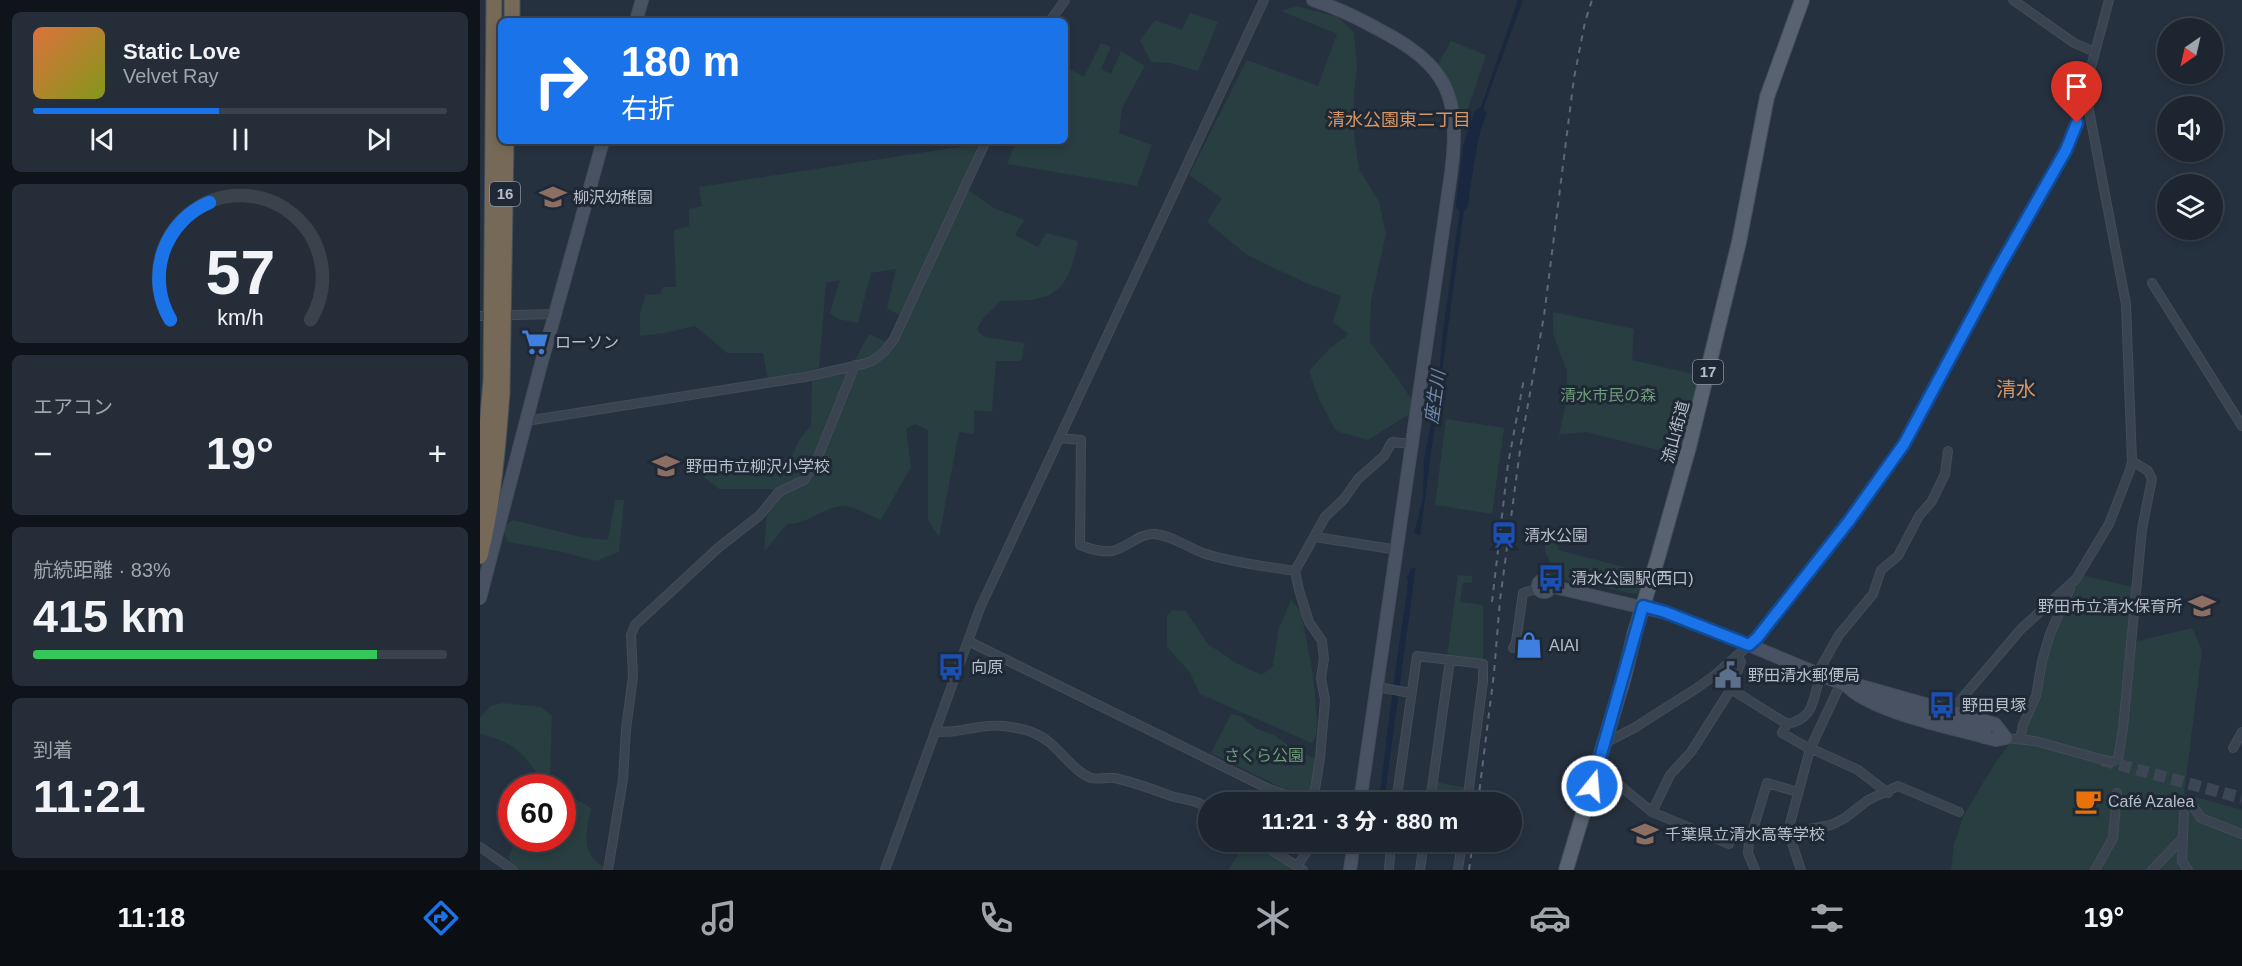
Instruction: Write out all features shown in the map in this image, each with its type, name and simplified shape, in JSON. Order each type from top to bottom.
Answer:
[{"type":"highway","name":"16","points":[[488,0],[488,65],[494,109]]},
{"type":"highway","name":"16","points":[[480,511],[490,400],[494,0]]},
{"type":"highway","points":[[505,0],[505,18]]},
{"type":"highway","points":[[512,0],[512,18]]},
{"type":"highway","name":"16","points":[[480,556],[489,511],[499,432],[492,316],[506,144]]},
{"type":"main road","name":"流山街道","points":[[1566,870],[1605,743],[1713,353],[1739,242],[1765,105],[1802,0]]},
{"type":"street","points":[[637,18],[642,0]]},
{"type":"street","points":[[1052,18],[1065,0]]},
{"type":"street","points":[[885,870],[968,640],[996,572],[1264,0]]},
{"type":"street","points":[[1313,0],[1358,18],[1407,44],[1424,57],[1442,81],[1453,111],[1455,126],[1455,145],[1412,444],[1382,688],[1362,792]]},
{"type":"street","points":[[2013,0],[2074,43],[2095,52]]},
{"type":"street","points":[[1605,743],[1642,723],[1715,675],[1749,645],[1811,571],[1904,444],[2072,138],[2109,0]]},
{"type":"street","points":[[2020,739],[2023,725],[2036,696],[2042,661],[2050,634],[2071,585],[2109,524],[2121,496],[2132,460],[2126,304],[2085,92]]},
{"type":"street","points":[[480,598],[554,314],[602,144]]},
{"type":"street","points":[[526,421],[806,377],[872,362],[894,339],[963,180],[984,144]]},
{"type":"street","points":[[2152,283],[2242,426]]},
{"type":"street","points":[[492,316],[554,314]]},
{"type":"street","points":[[608,870],[623,779],[626,729],[633,676],[631,635],[635,625],[718,548],[759,516],[780,492],[804,480],[816,462],[855,365]]},
{"type":"street","points":[[1059,438],[1081,440],[1080,545],[1111,551],[1138,538],[1154,534],[1170,538],[1203,553],[1234,561],[1295,571]]},
{"type":"street","points":[[1315,792],[1325,700],[1321,678],[1324,660],[1322,641],[1309,622],[1295,571],[1316,537],[1325,517],[1344,499],[1358,479],[1384,456],[1392,442],[1412,444]]},
{"type":"street","points":[[1888,793],[1858,770],[1782,733],[1787,724],[1801,720],[1812,706],[1819,675],[1839,635],[1873,594],[1881,570],[1898,555],[1919,516],[1932,501],[1945,474],[1948,452]]},
{"type":"street","points":[[1844,685],[1855,695],[1887,709],[1984,737],[1996,740],[2006,738],[2035,741],[2111,762],[2118,759],[2142,529],[2152,479],[2148,471],[2132,460]]},
{"type":"street","points":[[1316,537],[1398,550]]},
{"type":"street","points":[[1954,712],[1958,703],[2021,629],[2071,585]]},
{"type":"street","points":[[1513,648],[1516,642],[1523,593],[1544,587],[1665,612],[1844,685],[1891,702],[1985,729]]},
{"type":"street","points":[[968,640],[1278,792]]},
{"type":"street","points":[[1397,792],[1408,693],[1417,656],[1483,664],[1483,681],[1468,792]]},
{"type":"street","points":[[1652,812],[1670,775],[1691,752],[1731,689],[1741,662],[1737,656]]},
{"type":"street","points":[[1431,792],[1450,660]]},
{"type":"street","points":[[1715,675],[1731,689],[1787,724]]},
{"type":"street","points":[[1844,685],[1861,686],[1995,724],[2006,738]]},
{"type":"street","points":[[1799,870],[1788,831],[1810,748],[1844,685]]},
{"type":"street","points":[[1382,688],[1408,693]]},
{"type":"street","points":[[935,731],[946,733],[988,725],[1034,733],[1047,741],[1082,773],[1094,779],[1110,778],[1142,785],[1174,797],[1198,802]]},
{"type":"street","points":[[2233,748],[2242,732]]},
{"type":"street","points":[[1596,770],[1606,774],[1652,812],[1729,844]]},
{"type":"street","points":[[1755,870],[1748,853],[1749,843],[1767,783],[1798,792]]},
{"type":"street","points":[[1790,837],[1809,829],[1831,825],[1845,818],[1868,800],[1888,793],[1898,786],[1959,812]]},
{"type":"street","points":[[2095,870],[2113,838],[2117,794]]},
{"type":"street","points":[[2195,809],[2201,818],[2242,834]]},
{"type":"street","points":[[2184,813],[2182,861],[2188,870]]},
{"type":"street","points":[[2152,870],[2183,838]]},
{"type":"street","points":[[480,847],[513,870]]},
{"type":"street","points":[[1275,852],[1300,868],[1306,852]]},
{"type":"street","points":[[1350,870],[1353,852]]},
{"type":"street","points":[[1389,870],[1390,852]]},
{"type":"street","points":[[1420,870],[1423,852]]},
{"type":"street","points":[[1458,870],[1460,852]]},
{"type":"green space","points":[[1296,6],[1338,17],[1354,33],[1357,66],[1354,135],[1359,169],[1379,202],[1386,234],[1371,301],[1370,342],[1415,405],[1408,415],[1368,440],[1336,431],[1319,399],[1309,371],[1330,348],[1349,334],[1333,322],[1341,296],[1306,283],[1247,255],[1207,222],[1222,198],[1189,175],[1247,60],[1318,86],[1337,34],[1281,11]]},
{"type":"green space","points":[[1190,13],[1218,22],[1198,71],[1170,63],[1151,62],[1140,40],[1155,20],[1182,30]]},
{"type":"green space","points":[[1451,41],[1486,55],[1467,112],[1459,110],[1449,82],[1438,64]]},
{"type":"green space","points":[[1101,43],[1111,47],[1101,69],[1111,74],[1121,51],[1145,66],[1122,108],[1119,133],[1152,145],[1137,186],[1007,164],[1015,144],[1068,144],[1068,68],[1084,77]]},
{"type":"green space","points":[[978,144],[961,185],[994,208],[1024,220],[1015,235],[1038,247],[1046,233],[1078,241],[1069,273],[1059,288],[1041,298],[1000,301],[979,325],[977,330],[984,337],[1025,343],[1021,361],[996,361],[992,412],[974,410],[974,434],[959,432],[939,537],[928,520],[928,430],[915,424],[906,429],[911,467],[881,520],[850,507],[842,506],[826,510],[803,521],[787,524],[764,552],[767,512],[773,489],[719,489],[685,462],[791,459],[798,442],[811,425],[812,380],[849,371],[869,334],[887,342],[899,315],[887,308],[896,269],[871,273],[858,323],[838,319],[830,313],[840,280],[826,283],[819,368],[768,380],[763,353],[727,353],[695,326],[640,336],[640,313],[646,295],[660,294],[663,287],[676,287],[674,230],[689,226],[689,209],[702,206],[699,187]]},
{"type":"green space","name":"清水市民の森","points":[[1553,312],[1634,329],[1632,360],[1702,376],[1682,456],[1586,432],[1559,435],[1566,403],[1567,371],[1553,334]]},
{"type":"green space","points":[[1446,419],[1504,428],[1492,514],[1435,505]]},
{"type":"green space","points":[[615,500],[624,500],[619,552],[595,561],[563,552],[508,542],[502,527],[513,520],[585,538],[608,540]]},
{"type":"green space","points":[[1540,532],[1557,536],[1558,550],[1647,573],[1641,592],[1634,594],[1557,578],[1545,551],[1546,539],[1539,537]]},
{"type":"green space","points":[[1458,575],[1472,576],[1472,583],[1463,582],[1460,602],[1483,605],[1483,662],[1447,656]]},
{"type":"green space","points":[[2081,575],[2133,587],[2129,643],[2192,628],[2202,650],[2184,794],[2242,810],[2242,870],[1951,870],[1954,844],[1964,815],[1995,763],[2030,717],[2048,646],[2062,608]]},
{"type":"green space","points":[[1291,600],[1301,612],[1313,675],[1317,721],[1316,736],[1312,743],[1200,694],[1189,671],[1167,647],[1167,615],[1173,610],[1186,611],[1208,644],[1236,663],[1262,675],[1273,666],[1278,631]]},
{"type":"green space","points":[[502,703],[541,707],[552,716],[550,774],[535,774],[524,756],[512,746],[480,734],[480,718],[490,706]]},
{"type":"green space","name":"さくら公園","points":[[1231,714],[1240,716],[1257,729],[1274,735],[1296,751],[1317,759],[1312,792],[1286,790],[1211,753]]},
{"type":"green space","points":[[1435,782],[1466,788],[1465,792],[1434,792]]},
{"type":"green space","points":[[576,799],[591,808],[587,827],[589,851],[599,864],[609,870],[519,870],[511,865],[509,857],[511,852],[576,852]]},
{"type":"green space","points":[[1240,852],[1268,852],[1296,870],[1228,870]]},
{"type":"water","points":[[1518,0],[1523,0],[1484,106],[1471,182],[1465,202],[1385,792],[1380,792],[1407,592],[1408,579],[1406,578],[1409,574],[1415,529],[1423,497],[1424,459],[1438,386],[1443,331],[1461,201],[1476,121]]},
{"type":"pier","points":[[1412,531],[1423,538],[1420,567],[1412,568],[1405,574]]},
{"type":"waterway","name":"座生川","points":[[1462,205],[1469,147],[1480,114]]},
{"type":"tunnel","points":[[2102,760],[2242,798]]},
{"type":"railway","points":[[1479,792],[1494,673],[1500,600],[1521,443],[1544,316],[1574,78],[1585,22],[1592,0]]},
{"type":"railway","points":[[1492,602],[1508,464],[1524,379]]},
{"type":"railway","points":[[1469,870],[1472,852]]},
{"type":"place","name":"柳沢幼稚園","points":[[553,197]]},
{"type":"place","name":"ローソン","points":[[535,342]]},
{"type":"place","name":"野田市立柳沢小学校","points":[[666,466]]},
{"type":"place","name":"清水公園","points":[[1504,535]]},
{"type":"place","name":"清水公園駅(西口)","points":[[1551,578]]},
{"type":"place","name":"野田市立清水保育所","points":[[2202,606]]},
{"type":"place","name":"AIAI","points":[[1529,645]]},
{"type":"place","name":"向原","points":[[951,667]]},
{"type":"place","name":"野田清水郵便局","points":[[1728,675]]},
{"type":"place","name":"野田貝塚","points":[[1942,705]]},
{"type":"place","name":"Café Azalea","points":[[2088,801]]},
{"type":"place","name":"千葉県立清水高等学校","points":[[1645,834]]},
{"type":"district","name":"清水公園東二丁目","points":[[1399,120]]},
{"type":"district","name":"清水","points":[[2016,389]]},
{"type":"route","points":[[1592,786],[1643,606],[1665,612],[1749,645],[1757,638],[1849,521],[1904,444],[1997,271],[2066,150],[2077,123]]}]
